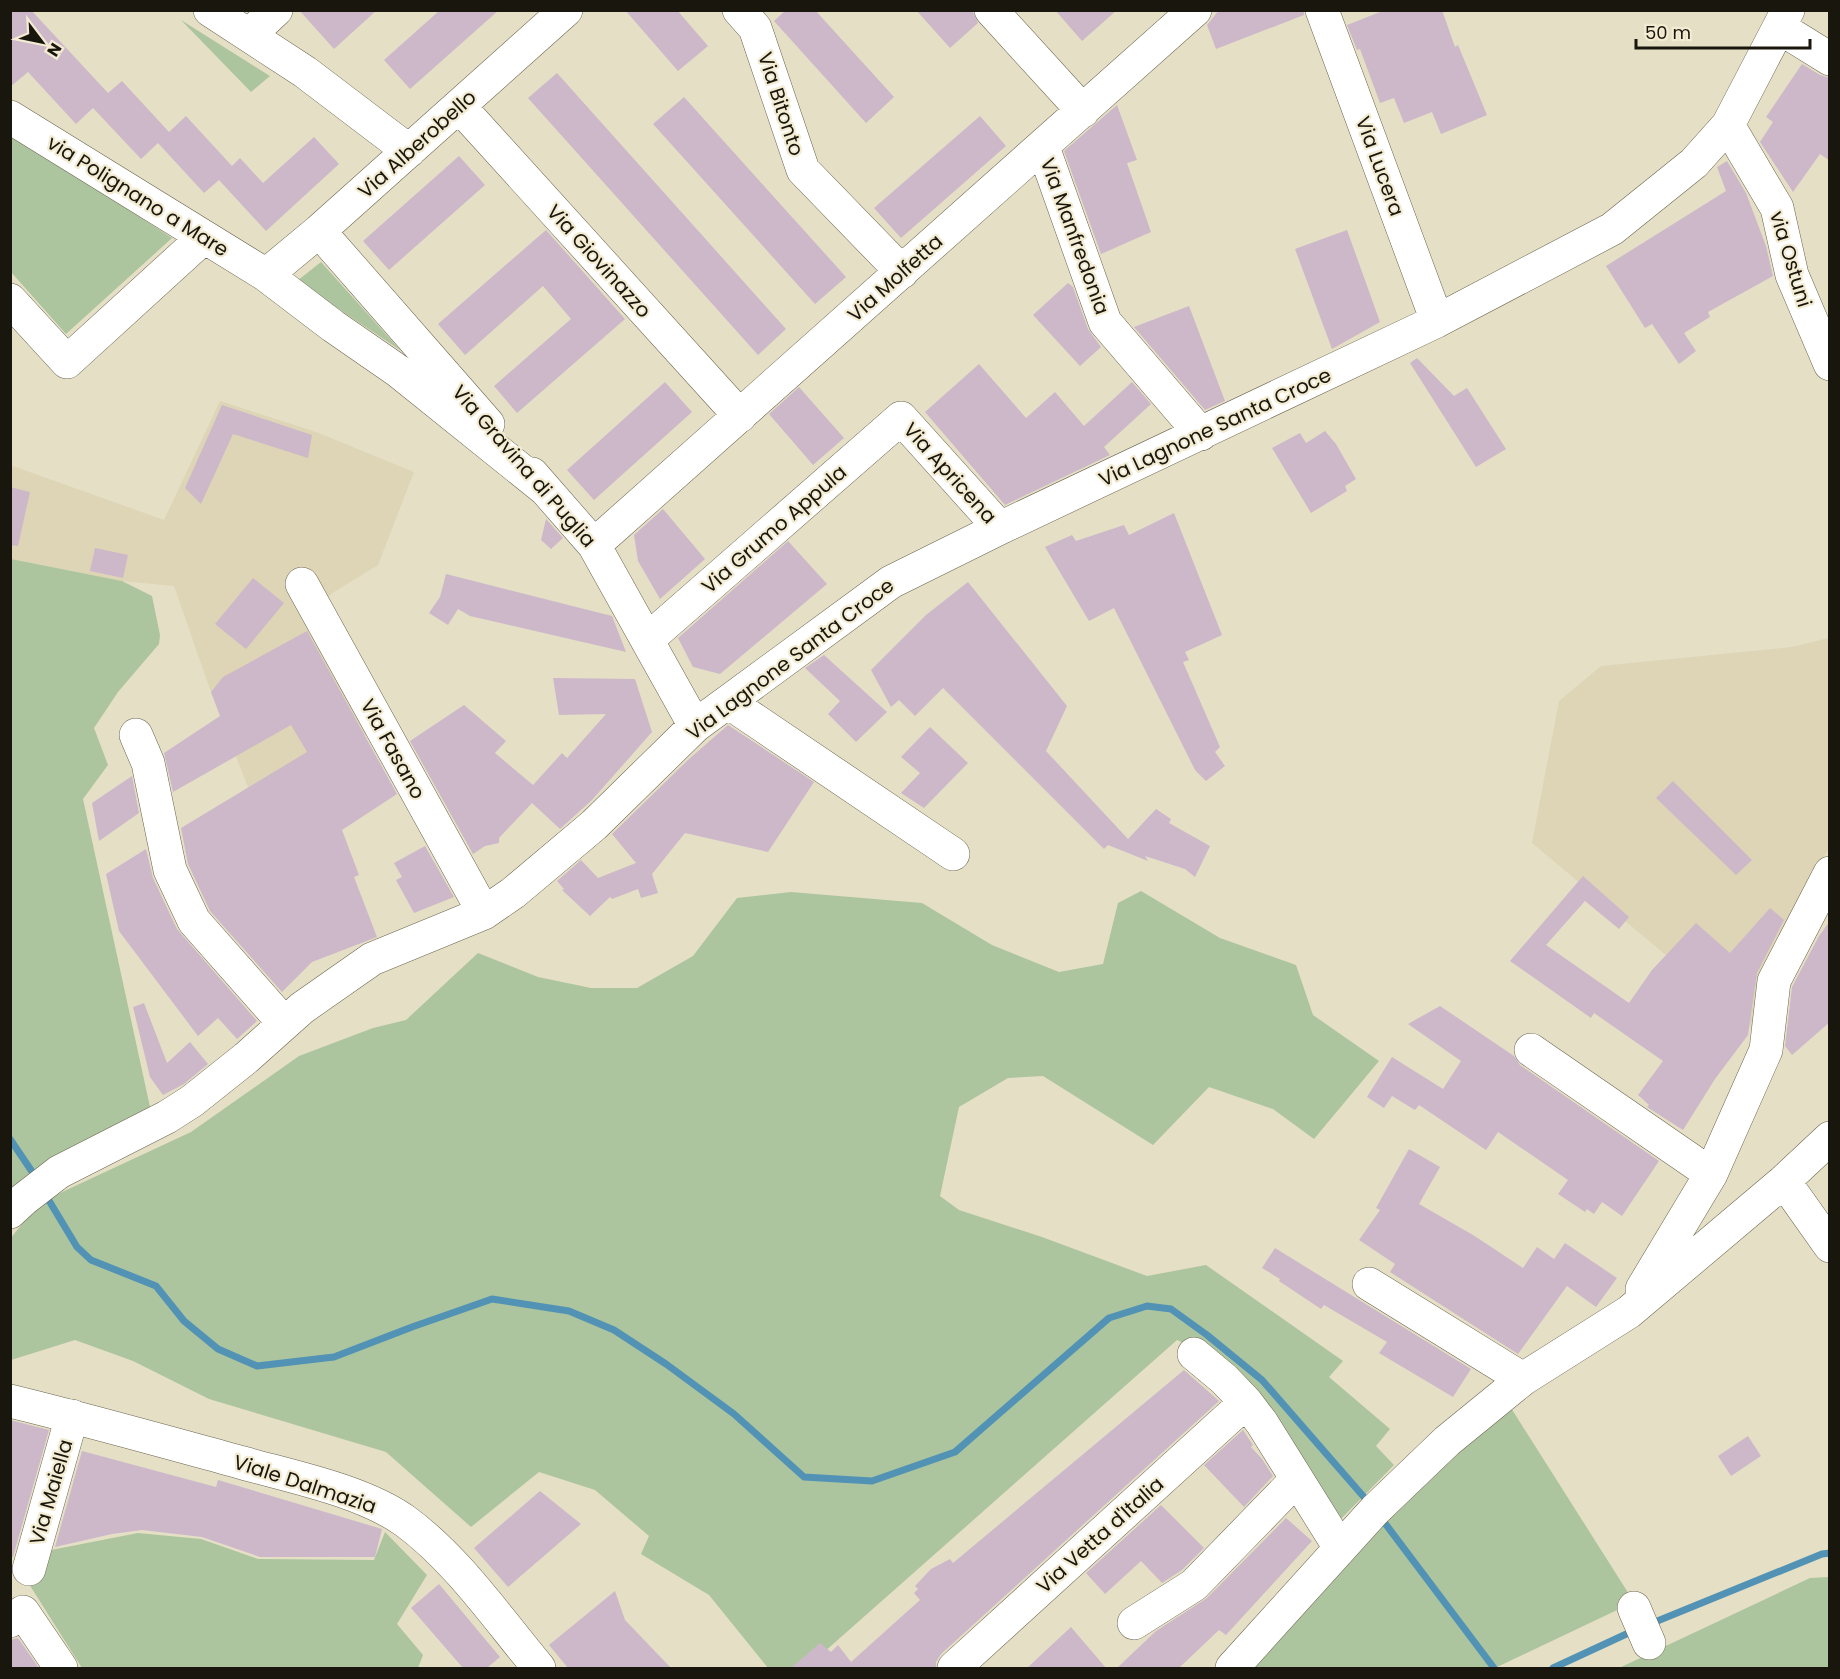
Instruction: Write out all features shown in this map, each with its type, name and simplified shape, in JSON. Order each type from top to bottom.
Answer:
[{"type":"street","points":[[210,10],[306,72],[409,151]]},
{"type":"street","points":[[249,35],[276,10]]},
{"type":"street","name":"Via Alberobello","points":[[266,275],[319,231],[566,10]]},
{"type":"street","name":"Via Bitonto","points":[[739,10],[755,28],[803,170],[902,272]]},
{"type":"street","points":[[991,10],[1083,111]]},
{"type":"street","name":"Via Molfetta","points":[[594,545],[1195,10]]},
{"type":"street","name":"Via Lucera","points":[[1322,10],[1437,321]]},
{"type":"street","points":[[1784,19],[1830,58]]},
{"type":"street","name":"Via Lagnone Santa Croce","points":[[17,1206],[59,1173],[167,1118],[192,1101],[246,1058],[284,1023],[331,986],[372,959],[484,914],[513,893],[594,825],[695,726],[891,582],[1437,321],[1612,229],[1694,163],[1728,125],[1784,19]]},
{"type":"street","name":"Via Giovinazzo","points":[[459,106],[740,416]]},
{"type":"street","name":"via Polignano a Mare","points":[[10,117],[266,275],[333,326],[398,371],[546,490]]},
{"type":"street","name":"via Ostuni","points":[[1728,125],[1777,208],[1792,276],[1830,364]]},
{"type":"street","name":"Via Manfredonia","points":[[1043,147],[1105,322],[1201,434]]},
{"type":"street","name":"Via Gravina di Puglia","points":[[319,231],[594,545],[695,726]]},
{"type":"street","points":[[10,300],[67,362],[204,237]]},
{"type":"street","name":"Via Apricena","points":[[901,418],[1000,528]]},
{"type":"street","name":"Via Grumo Appula","points":[[647,640],[901,418]]},
{"type":"street","name":"Via Fasano","points":[[302,584],[484,914]]},
{"type":"street","points":[[728,702],[953,854]]},
{"type":"street","points":[[135,735],[148,763],[170,870],[194,921],[284,1023]]},
{"type":"street","points":[[1629,1312],[1711,1174],[1766,1050],[1774,981],[1830,873]]},
{"type":"street","points":[[1531,1050],[1711,1174]]},
{"type":"street","points":[[1232,1668],[1340,1548],[1447,1441],[1523,1379],[1629,1312],[1784,1181],[1830,1138]]},
{"type":"street","points":[[1784,1181],[1830,1246]]},
{"type":"street","points":[[1370,1284],[1523,1379]]},
{"type":"street","points":[[1194,1354],[1224,1379],[1262,1423],[1340,1548]]},
{"type":"street","name":"Viale Dalmazia","points":[[10,1401],[312,1482],[361,1499],[389,1512],[404,1521],[441,1553],[539,1668]]},
{"type":"street","name":"Via Vetta d'Italia","points":[[954,1668],[1246,1402]]},
{"type":"street","name":"Via Maiella","points":[[29,1569],[72,1416]]},
{"type":"street","points":[[1134,1623],[1194,1585],[1298,1479]]},
{"type":"street","points":[[1634,1608],[1649,1643]]},
{"type":"street","points":[[17,1617],[61,1668]]},
{"type":"shaded area","points":[[220,401],[316,432],[414,472],[378,565],[334,592],[305,616],[371,732],[253,800],[211,692],[174,586],[122,581],[11,559],[10,465],[164,520]]},
{"type":"shaded area","points":[[1829,638],[1829,849],[1822,859],[1764,986],[1753,1028],[1532,843],[1559,701],[1601,666],[1792,647]]},
{"type":"green space","points":[[181,20],[270,76],[251,92]]},
{"type":"green space","points":[[11,133],[172,238],[66,334],[11,272]]},
{"type":"green space","points":[[321,262],[400,350],[297,281]]},
{"type":"green space","points":[[11,559],[122,581],[152,596],[160,635],[159,644],[118,692],[94,728],[108,765],[83,799],[150,1107],[11,1197]]},
{"type":"green space","points":[[1141,891],[1220,938],[1296,965],[1313,1015],[1379,1061],[1314,1139],[1273,1109],[1209,1087],[1153,1145],[1043,1076],[1008,1078],[959,1107],[940,1196],[959,1210],[1042,1237],[1147,1276],[1206,1265],[1343,1361],[1329,1377],[1390,1429],[1376,1446],[1394,1465],[1334,1526],[1231,1365],[1177,1340],[806,1668],[768,1668],[709,1595],[641,1554],[649,1536],[595,1490],[539,1472],[471,1527],[386,1452],[209,1399],[133,1361],[75,1340],[11,1360],[10,1239],[34,1209],[60,1193],[191,1132],[299,1056],[373,1028],[406,1020],[478,953],[538,977],[591,988],[637,988],[693,956],[737,898],[791,892],[922,903],[992,945],[1059,972],[1103,964],[1118,903]]},
{"type":"green space","points":[[1511,1408],[1634,1602],[1495,1668],[1244,1668],[1405,1493]]},
{"type":"green space","points":[[385,1532],[427,1575],[397,1624],[423,1655],[418,1668],[82,1668],[29,1584],[46,1551],[138,1533],[201,1539],[258,1559],[374,1560]]},
{"type":"green space","points":[[1829,1577],[1829,1668],[1619,1668],[1810,1578]]},
{"type":"building","points":[[10,10],[31,10],[108,93],[122,81],[169,132],[186,116],[232,166],[240,158],[263,183],[314,137],[339,164],[266,231],[219,180],[204,193],[158,143],[141,159],[93,108],[76,124],[28,72],[10,87]]},
{"type":"building","points":[[299,10],[377,10],[334,49]]},
{"type":"building","points":[[440,10],[499,10],[410,89],[384,60]]},
{"type":"building","points":[[625,10],[677,10],[708,46],[678,71]]},
{"type":"building","points":[[786,10],[815,10],[894,97],[866,123],[774,21]]},
{"type":"building","points":[[916,10],[972,10],[978,23],[950,48]]},
{"type":"building","points":[[1055,10],[1117,10],[1082,41]]},
{"type":"building","points":[[1219,10],[1304,10],[1304,15],[1216,49],[1207,25]]},
{"type":"building","points":[[1385,10],[1442,10],[1455,47],[1458,45],[1487,115],[1441,134],[1432,112],[1404,123],[1394,98],[1380,103],[1360,49],[1357,50],[1347,25]]},
{"type":"building","points":[[1802,64],[1830,78],[1830,161],[1820,154],[1793,192],[1760,142],[1773,122],[1766,117]]},
{"type":"building","points":[[557,73],[786,329],[758,355],[528,98]]},
{"type":"building","points":[[684,97],[846,277],[815,304],[653,124]]},
{"type":"building","points":[[1117,105],[1137,160],[1127,163],[1151,232],[1101,254],[1064,151]]},
{"type":"building","points":[[980,116],[1006,146],[901,238],[874,208]]},
{"type":"building","points":[[459,156],[485,185],[389,270],[363,241]]},
{"type":"building","points":[[1727,161],[1746,193],[1766,246],[1773,276],[1708,312],[1710,317],[1684,333],[1696,351],[1679,364],[1652,324],[1645,328],[1606,266],[1726,191],[1717,167]]},
{"type":"building","points":[[546,230],[625,319],[517,413],[494,386],[571,319],[543,286],[465,355],[438,324]]},
{"type":"building","points":[[1347,230],[1380,322],[1332,349],[1295,249]]},
{"type":"building","points":[[1068,283],[1073,287],[1088,329],[1101,347],[1080,366],[1033,315]]},
{"type":"building","points":[[1189,306],[1225,401],[1205,410],[1134,327]]},
{"type":"building","points":[[1417,358],[1454,396],[1467,388],[1506,449],[1476,467],[1410,363]]},
{"type":"building","points":[[979,364],[1026,418],[1055,392],[1084,426],[1132,382],[1151,404],[1104,447],[1110,455],[1005,505],[925,412]]},
{"type":"building","points":[[665,382],[692,412],[594,500],[567,470]]},
{"type":"building","points":[[799,387],[844,438],[813,465],[769,414]]},
{"type":"building","points":[[222,405],[312,435],[308,458],[233,434],[201,504],[185,488]]},
{"type":"building","points":[[1325,431],[1336,444],[1356,479],[1345,486],[1347,491],[1311,513],[1272,448],[1300,433],[1306,443]]},
{"type":"building","points":[[10,487],[30,492],[18,546],[10,545]]},
{"type":"building","points":[[663,509],[705,559],[660,599],[638,561],[634,535]]},
{"type":"building","points":[[1174,513],[1222,635],[1185,652],[1189,660],[1183,662],[1220,747],[1215,752],[1225,766],[1206,781],[1195,770],[1114,608],[1089,621],[1045,547],[1072,535],[1076,541],[1124,525],[1129,535]]},
{"type":"building","points":[[546,519],[563,538],[551,549],[541,540]]},
{"type":"building","points":[[788,541],[827,584],[720,674],[693,667],[678,638]]},
{"type":"building","points":[[95,548],[128,555],[123,578],[90,571]]},
{"type":"building","points":[[446,574],[612,616],[626,652],[470,616],[458,609],[448,625],[429,613],[440,597]]},
{"type":"building","points":[[253,578],[284,603],[246,649],[215,624]]},
{"type":"building","points":[[968,582],[1067,706],[1046,751],[1128,839],[1156,809],[1171,819],[1169,823],[1210,846],[1195,877],[1185,869],[1145,856],[1148,861],[1108,845],[1104,849],[943,688],[915,716],[899,700],[891,707],[871,670],[926,615]]},
{"type":"building","points":[[307,631],[397,794],[342,830],[359,875],[354,877],[377,937],[312,962],[282,992],[210,911],[188,864],[181,828],[307,752],[291,725],[173,792],[164,753],[220,716],[211,692],[223,677]]},
{"type":"building","points":[[824,655],[887,712],[856,742],[828,714],[840,701],[805,668]]},
{"type":"building","points":[[553,678],[635,679],[652,732],[592,800],[560,829],[532,803],[499,838],[499,843],[485,846],[473,854],[410,741],[464,705],[506,741],[495,753],[533,785],[562,753],[567,758],[606,714],[559,715]]},
{"type":"building","points":[[728,725],[814,782],[768,852],[685,833],[652,874],[658,893],[641,898],[638,889],[612,899],[610,897],[590,916],[562,890],[564,889],[557,881],[581,860],[598,878],[636,863],[612,834],[689,759]]},
{"type":"building","points":[[930,727],[968,763],[924,808],[901,793],[920,773],[901,757]]},
{"type":"building","points":[[132,776],[139,813],[99,841],[92,803]]},
{"type":"building","points":[[1673,781],[1752,860],[1736,875],[1656,798]]},
{"type":"building","points":[[425,846],[454,897],[414,913],[396,880],[402,877],[394,863]]},
{"type":"building","points":[[146,849],[153,878],[177,929],[257,1021],[237,1039],[218,1018],[198,1036],[119,931],[106,874]]},
{"type":"building","points":[[1583,876],[1629,917],[1619,929],[1585,901],[1546,945],[1629,1003],[1652,970],[1696,923],[1730,953],[1770,908],[1784,920],[1757,973],[1748,1035],[1715,1079],[1683,1130],[1647,1107],[1649,1105],[1638,1095],[1663,1061],[1594,1013],[1591,1018],[1510,961]]},
{"type":"building","points":[[1830,921],[1830,1022],[1792,1055],[1785,1046],[1792,987],[1819,936]]},
{"type":"building","points":[[144,1003],[167,1063],[190,1042],[208,1064],[184,1084],[163,1095],[150,1077],[133,1007]]},
{"type":"building","points":[[1440,1006],[1514,1056],[1520,1065],[1659,1161],[1622,1216],[1602,1202],[1594,1214],[1587,1209],[1585,1212],[1558,1194],[1568,1180],[1498,1132],[1486,1150],[1419,1105],[1415,1110],[1392,1096],[1384,1108],[1367,1097],[1392,1057],[1443,1089],[1461,1061],[1408,1024]]},
{"type":"building","points":[[1409,1149],[1440,1167],[1419,1204],[1473,1235],[1523,1268],[1537,1247],[1554,1259],[1565,1243],[1617,1278],[1596,1307],[1567,1286],[1518,1354],[1390,1272],[1395,1264],[1359,1240],[1380,1210],[1376,1208]]},
{"type":"building","points":[[1275,1248],[1471,1369],[1453,1397],[1379,1353],[1387,1342],[1324,1305],[1321,1309],[1262,1268]]},
{"type":"building","points":[[1184,1370],[1219,1401],[941,1654],[936,1662],[936,1668],[791,1668],[820,1643],[831,1652],[838,1645],[851,1662],[920,1600],[914,1593],[918,1589],[915,1586],[931,1569],[950,1559],[953,1563]]},
{"type":"building","points":[[10,1420],[49,1430],[13,1557],[10,1557]]},
{"type":"building","points":[[1243,1430],[1253,1445],[1251,1447],[1273,1476],[1244,1507],[1204,1465]]},
{"type":"building","points":[[1748,1436],[1761,1456],[1731,1476],[1718,1456]]},
{"type":"building","points":[[82,1451],[216,1487],[218,1480],[382,1529],[375,1557],[260,1557],[202,1537],[142,1530],[112,1534],[55,1547]]},
{"type":"building","points":[[540,1491],[581,1524],[508,1587],[474,1548]]},
{"type":"building","points":[[1161,1505],[1204,1548],[1182,1570],[1162,1583],[1141,1561],[1105,1594],[1086,1573]]},
{"type":"building","points":[[1286,1518],[1312,1541],[1226,1635],[1219,1630],[1179,1668],[1117,1668],[1156,1631],[1207,1598]]},
{"type":"building","points":[[439,1584],[500,1657],[487,1668],[463,1668],[411,1608]]},
{"type":"building","points":[[615,1591],[625,1620],[671,1668],[568,1668],[549,1645]]},
{"type":"building","points":[[1071,1627],[1106,1668],[1027,1668]]},
{"type":"building","points":[[18,1638],[39,1668],[10,1668],[10,1640]]},
{"type":"waterway","points":[[10,1139],[37,1179]]},
{"type":"waterway","points":[[45,1194],[77,1247],[91,1260],[156,1286],[184,1321],[218,1349],[257,1366],[334,1357],[492,1299],[569,1311],[614,1330],[666,1364],[734,1414],[804,1477],[872,1481],[955,1452],[1109,1318],[1147,1306],[1171,1309],[1262,1380],[1370,1504]]},
{"type":"waterway","points":[[1381,1518],[1494,1668]]},
{"type":"waterway","points":[[1650,1624],[1822,1554],[1830,1553]]},
{"type":"waterway","points":[[1553,1668],[1635,1630]]}]
